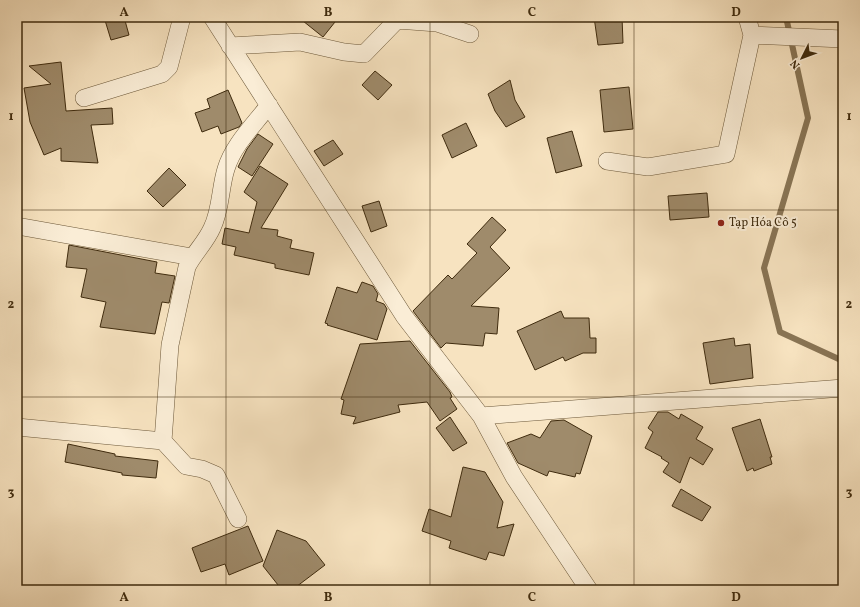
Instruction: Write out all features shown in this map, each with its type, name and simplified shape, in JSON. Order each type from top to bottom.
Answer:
[{"type":"street","points":[[84,98],[162,74],[168,67],[182,17]]},
{"type":"street","points":[[212,17],[404,316],[481,416],[514,477],[589,590]]},
{"type":"street","points":[[607,161],[648,166],[726,154],[752,35],[747,17]]},
{"type":"street","points":[[230,46],[300,42],[344,52],[364,54],[397,20],[437,23],[470,34]]},
{"type":"street","points":[[752,35],[843,39]]},
{"type":"street","points":[[163,441],[170,345],[187,267],[192,257],[207,238],[216,220],[226,169],[231,156],[269,105]]},
{"type":"street","points":[[17,226],[192,257]]},
{"type":"street","points":[[481,416],[842,388]]},
{"type":"street","points":[[17,427],[163,441],[186,466],[202,469],[216,475],[238,519]]},
{"type":"building","points":[[104,17],[124,17],[129,35],[111,40]]},
{"type":"building","points":[[298,17],[339,17],[323,37]]},
{"type":"building","points":[[594,17],[622,17],[623,43],[598,45]]},
{"type":"building","points":[[61,62],[66,111],[112,108],[113,124],[91,125],[98,163],[61,161],[61,148],[44,155],[30,122],[24,88],[51,84],[29,66]]},
{"type":"building","points":[[375,71],[392,85],[378,100],[362,85]]},
{"type":"building","points":[[510,80],[515,100],[525,117],[506,127],[495,111],[488,94]]},
{"type":"building","points":[[629,87],[633,129],[604,132],[600,90]]},
{"type":"building","points":[[228,90],[242,123],[239,127],[221,134],[218,126],[202,132],[195,113],[210,108],[207,99]]},
{"type":"building","points":[[466,123],[477,146],[452,158],[442,135]]},
{"type":"building","points":[[572,131],[582,166],[556,173],[547,138]]},
{"type":"building","points":[[258,134],[273,144],[252,176],[238,167],[247,149]]},
{"type":"building","points":[[333,140],[343,154],[324,166],[314,151]]},
{"type":"building","points":[[260,166],[288,184],[261,228],[278,230],[277,236],[292,240],[290,248],[314,253],[309,275],[275,268],[275,264],[234,255],[236,247],[222,244],[225,228],[249,233],[257,202],[244,192]]},
{"type":"building","points":[[169,168],[186,185],[163,207],[147,191]]},
{"type":"building","points":[[707,193],[709,217],[670,220],[668,196]]},
{"type":"building","points":[[379,201],[387,226],[371,232],[362,206]]},
{"type":"building","points":[[492,217],[506,230],[490,247],[510,268],[471,306],[499,308],[497,334],[485,333],[483,346],[446,343],[441,348],[413,311],[448,275],[452,279],[477,253],[467,244]]},
{"type":"building","points":[[69,245],[157,262],[155,273],[175,276],[169,303],[162,302],[155,334],[100,327],[106,302],[81,297],[87,269],[66,267]]},
{"type":"building","points":[[362,282],[373,286],[378,294],[376,301],[384,304],[387,309],[377,340],[327,325],[328,324],[325,323],[337,287],[357,293]]},
{"type":"building","points":[[561,311],[564,318],[589,318],[590,338],[596,338],[596,353],[583,353],[565,361],[563,357],[535,370],[517,331]]},
{"type":"building","points":[[734,338],[735,346],[750,344],[753,378],[710,384],[703,343]]},
{"type":"building","points":[[410,341],[450,392],[452,397],[450,398],[457,409],[440,421],[427,402],[398,405],[400,412],[353,424],[356,417],[341,414],[344,400],[341,399],[360,344]]},
{"type":"building","points":[[658,412],[668,412],[679,419],[681,414],[703,427],[696,439],[713,449],[703,465],[690,457],[680,483],[663,472],[669,463],[661,458],[662,457],[645,448],[653,432],[648,428]]},
{"type":"building","points":[[450,417],[467,443],[453,451],[436,428]]},
{"type":"building","points":[[760,419],[772,457],[770,457],[772,464],[754,471],[753,468],[747,471],[732,428]]},
{"type":"building","points":[[564,420],[592,436],[580,474],[576,473],[575,477],[549,471],[547,476],[518,463],[507,443],[531,434],[540,438],[551,421]]},
{"type":"building","points":[[68,444],[115,454],[115,456],[158,461],[156,478],[122,475],[122,473],[65,462]]},
{"type":"building","points":[[463,467],[485,472],[503,502],[497,528],[514,524],[504,556],[489,552],[486,560],[449,548],[451,541],[422,531],[429,509],[451,517]]},
{"type":"building","points":[[681,489],[711,507],[702,521],[672,506]]},
{"type":"building","points":[[248,526],[263,561],[229,575],[225,564],[201,572],[192,548]]},
{"type":"building","points":[[277,530],[306,541],[325,565],[292,590],[282,590],[263,566]]},
{"type":"waterway","points":[[786,17],[808,118],[764,268],[780,332],[843,361]]},
{"type":"place","name":"Tạp Hóa Cô 5","points":[[721,223]]}]
